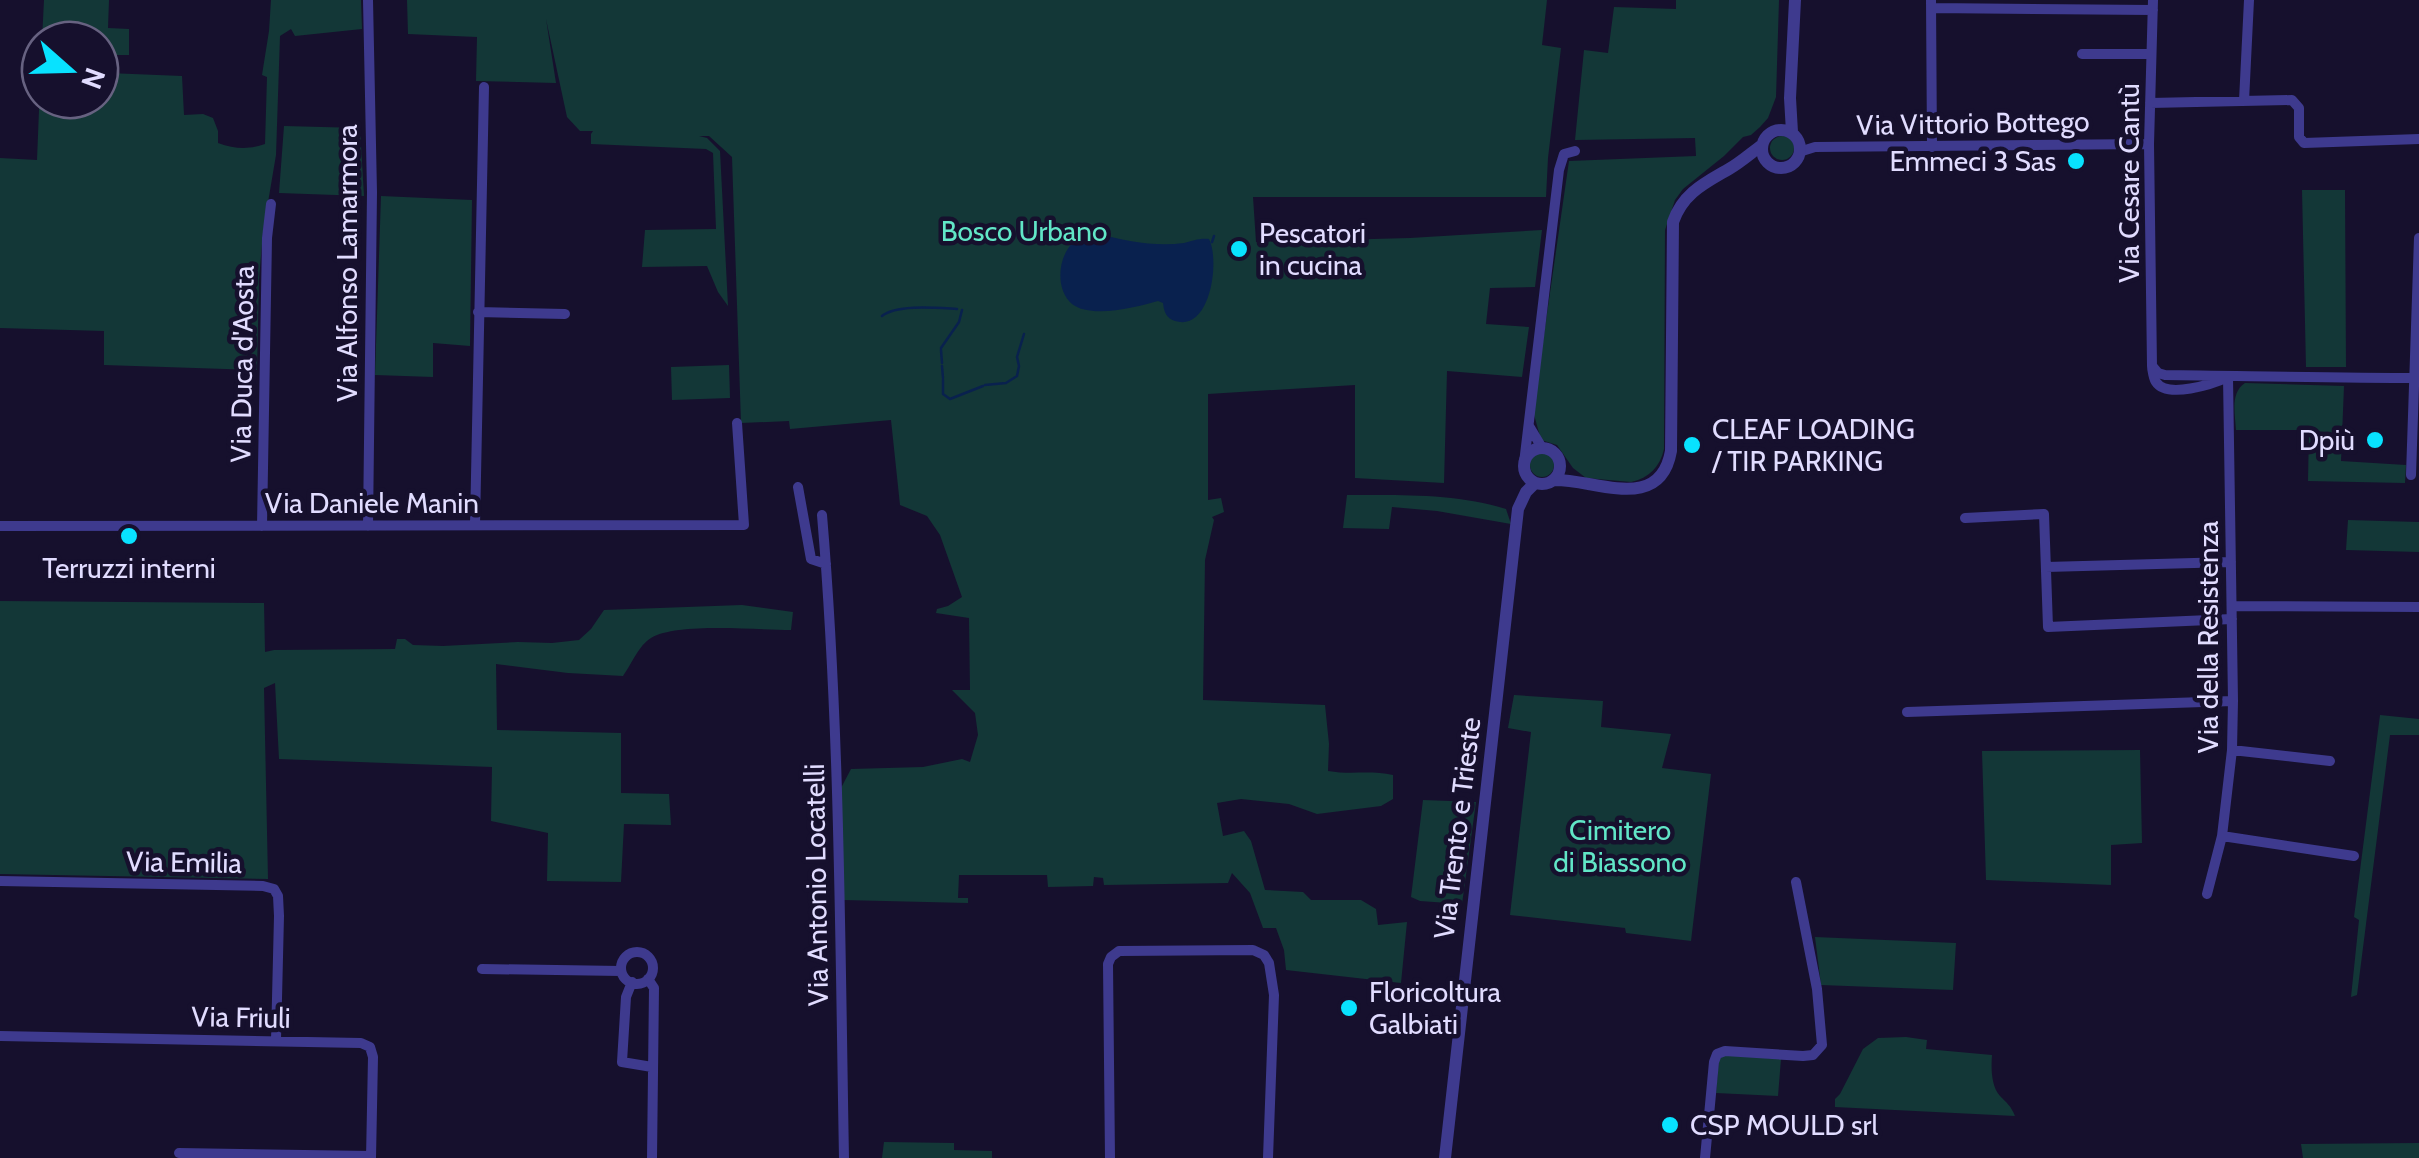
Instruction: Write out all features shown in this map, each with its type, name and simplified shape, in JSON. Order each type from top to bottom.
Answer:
[{"type":"street","name":"Via Alfonso Lamarmora","points":[[368,0],[372,192],[368,526]]},
{"type":"street","points":[[1734,166],[1754,160],[1786,167],[1800,152],[1792,132],[1790,98],[1795,0]]},
{"type":"street","points":[[2244,101],[2249,0]]},
{"type":"street","points":[[1932,146],[1932,4],[2153,5]]},
{"type":"street","name":"Via Cesare Cantù","points":[[2153,5],[2148,144],[2152,366],[2165,375],[2228,377]]},
{"type":"street","points":[[2082,54],[2151,54]]},
{"type":"street","points":[[475,525],[484,86]]},
{"type":"street","points":[[1766,162],[1766,139],[1790,98]]},
{"type":"street","points":[[2150,103],[2292,100],[2299,108],[2299,137],[2304,142],[2419,138]]},
{"type":"street","points":[[1575,151],[1564,154],[1558,170],[1524,467],[1528,478],[1543,484],[1554,480],[1640,488],[1654,482],[1667,468],[1672,446],[1673,222],[1678,208],[1687,196],[1734,166],[1766,139],[1780,130],[1792,132]]},
{"type":"street","name":"Via Vittorio Bottego","points":[[1800,152],[1815,148],[2148,144]]},
{"type":"street","name":"Via Duca d'Aosta","points":[[262,526],[267,238],[271,204]]},
{"type":"street","points":[[2411,476],[2419,238]]},
{"type":"street","points":[[478,312],[565,314]]},
{"type":"street","points":[[2228,377],[2416,378]]},
{"type":"street","name":"Via della Resistenza","points":[[2207,894],[2222,836],[2234,701],[2228,377]]},
{"type":"street","name":"Via Daniele Manin","points":[[0,526],[744,524],[738,422]]},
{"type":"street","points":[[1527,422],[1540,446],[1554,452],[1561,466],[1585,483]]},
{"type":"street","points":[[1524,467],[1528,454],[1540,446]]},
{"type":"street","points":[[1554,480],[1561,466]]},
{"type":"street","name":"Via Trento e Trieste","points":[[1445,1158],[1524,467]]},
{"type":"street","name":"Via Trento e Trieste","points":[[1520,504],[1534,482]]},
{"type":"street","points":[[798,487],[811,559],[826,564]]},
{"type":"street","points":[[1965,518],[2044,514],[2048,626],[2232,619]]},
{"type":"street","name":"Via Antonio Locatelli","points":[[822,516],[837,799],[844,1158]]},
{"type":"street","points":[[2046,567],[2231,562]]},
{"type":"street","points":[[2232,606],[2419,607]]},
{"type":"street","points":[[1907,712],[2234,701]]},
{"type":"street","points":[[2232,750],[2330,761]]},
{"type":"street","points":[[2222,836],[2354,856]]},
{"type":"street","name":"Via Emilia","points":[[0,881],[274,889],[279,916],[276,1040]]},
{"type":"street","points":[[1705,1158],[1717,1054],[1725,1050],[1803,1056],[1814,1055],[1822,1045],[1818,989],[1796,882]]},
{"type":"street","points":[[1110,1158],[1111,957],[1120,951],[1252,950],[1269,962],[1274,994],[1268,1158]]},
{"type":"street","points":[[637,951],[653,964],[648,980],[640,983],[625,980],[620,971],[625,959],[637,951]]},
{"type":"street","points":[[482,969],[620,971]]},
{"type":"street","points":[[648,980],[654,988],[652,1158]]},
{"type":"street","points":[[632,982],[626,996],[622,1062],[652,1067]]},
{"type":"street","name":"Via Friuli","points":[[0,1036],[361,1043],[370,1047],[374,1057],[371,1157]]},
{"type":"street","points":[[179,1153],[371,1157]]},
{"type":"green space","points":[[44,0],[109,0],[108,20],[43,20]]},
{"type":"green space","points":[[271,0],[361,0],[362,29],[295,36],[291,29],[280,36],[276,155],[259,280],[257,370],[104,365],[104,331],[0,328],[0,158],[37,160],[39,120],[120,120],[120,73],[182,76],[184,115],[213,118],[218,143],[242,148],[265,144],[267,77],[262,75]]},
{"type":"green space","name":"Bosco Urbano","points":[[407,0],[1547,0],[1542,45],[1561,48],[1546,197],[1253,197],[1256,242],[1542,230],[1535,287],[1490,288],[1486,324],[1529,327],[1522,377],[1447,371],[1444,483],[1355,478],[1355,385],[1208,394],[1208,500],[1221,498],[1224,512],[1212,517],[1205,560],[1203,700],[1325,705],[1328,771],[1393,775],[1393,799],[1381,806],[1317,814],[1289,804],[1241,799],[1217,803],[1223,836],[1244,831],[1251,841],[1265,890],[1303,892],[1311,900],[1361,900],[1376,909],[1378,925],[1407,922],[1401,983],[1286,970],[1276,928],[1263,928],[1250,893],[1232,873],[1228,883],[1104,885],[1103,878],[1094,877],[1093,886],[1048,887],[1047,875],[959,875],[958,898],[968,898],[968,903],[843,900],[841,788],[851,769],[923,767],[962,759],[970,762],[978,735],[975,713],[952,690],[970,690],[969,618],[936,613],[962,597],[940,535],[927,516],[900,505],[891,420],[790,429],[789,421],[741,423],[732,157],[709,136],[699,136],[707,138],[720,151],[728,306],[707,266],[642,267],[645,230],[716,229],[713,153],[706,149],[591,144],[593,131],[580,131],[567,117],[546,19],[556,83],[476,81],[477,37],[408,34]]},
{"type":"green space","points":[[1676,0],[1779,0],[1776,97],[1760,127],[1683,189],[1665,230],[1664,449],[1660,461],[1648,475],[1631,482],[1586,478],[1573,468],[1557,445],[1541,440],[1533,411],[1569,161],[1696,156],[1695,138],[1575,140],[1584,50],[1608,53],[1614,7],[1676,9]]},
{"type":"green space","points":[[120,29],[129,29],[129,55],[120,55]]},
{"type":"green space","points":[[284,126],[360,128],[364,196],[279,193]]},
{"type":"green space","points":[[1782,136],[1791,139],[1791,157],[1782,160],[1773,157],[1770,148],[1773,139]]},
{"type":"green space","points":[[2302,190],[2345,190],[2346,367],[2306,367]]},
{"type":"green space","points":[[381,196],[472,200],[470,346],[433,343],[433,377],[375,375]]},
{"type":"green space","points":[[729,365],[730,398],[672,400],[671,367]]},
{"type":"green space","points":[[2245,383],[2344,386],[2341,461],[2406,465],[2405,483],[2308,481],[2309,430],[2236,430],[2235,398]]},
{"type":"green space","points":[[1542,453],[1551,456],[1551,474],[1542,477],[1533,474],[1530,465],[1533,456]]},
{"type":"green space","points":[[1347,495],[1467,500],[1506,509],[1511,524],[1392,507],[1389,529],[1343,528]]},
{"type":"green space","points":[[2348,520],[2419,522],[2419,552],[2346,550]]},
{"type":"green space","points":[[0,601],[264,603],[265,652],[395,649],[397,639],[413,645],[443,646],[579,640],[604,610],[742,605],[793,612],[791,630],[698,628],[663,633],[643,645],[623,676],[496,664],[497,730],[621,733],[621,793],[669,794],[671,825],[624,824],[621,882],[547,881],[548,833],[491,821],[492,767],[279,759],[275,683],[264,688],[268,879],[0,874]]},
{"type":"green space","name":"Cimitero di Biassono","points":[[1514,695],[1603,701],[1601,727],[1671,734],[1662,768],[1711,774],[1691,941],[1626,933],[1625,928],[1510,915],[1531,732],[1508,728]]},
{"type":"green space","points":[[2380,715],[2419,719],[2419,735],[2390,735],[2357,995],[2351,997],[2359,920],[2354,917]]},
{"type":"green space","points":[[2140,750],[2142,843],[2111,845],[2111,885],[1986,880],[1982,751]]},
{"type":"green space","points":[[1423,800],[1476,802],[1462,904],[1411,897]]},
{"type":"green space","points":[[1815,937],[1956,943],[1953,990],[1821,985]]},
{"type":"green space","points":[[1878,1038],[1927,1040],[1926,1049],[1992,1055],[1995,1087],[2015,1116],[1835,1107],[1835,1099],[1863,1049]]},
{"type":"green space","points":[[1724,1055],[1781,1059],[1778,1096],[1716,1093],[1719,1059]]},
{"type":"green space","points":[[884,1142],[954,1143],[954,1150],[992,1151],[992,1158],[882,1158]]},
{"type":"green space","points":[[2419,1143],[2419,1158],[2303,1158],[2301,1144]]},
{"type":"water","points":[[1099,234],[1162,244],[1209,239],[1213,277],[1197,316],[1175,321],[1158,301],[1102,311],[1072,304],[1061,281],[1065,253],[1079,238]]},
{"type":"waterway","points":[[1212,242],[1214,236]]},
{"type":"waterway","points":[[882,316],[907,308],[957,309]]},
{"type":"waterway","points":[[941,348],[959,322],[962,310]]},
{"type":"waterway","points":[[985,385],[1006,383],[1017,376],[1017,357],[1024,334]]},
{"type":"waterway","points":[[941,350],[942,363]]},
{"type":"waterway","points":[[942,366],[943,378]]},
{"type":"waterway","points":[[943,380],[943,394],[950,399],[983,386]]},
{"type":"place","name":"Emmeci 3 Sas","points":[[2076,161]]},
{"type":"place","name":"Pescatori in cucina","points":[[1239,249]]},
{"type":"place","name":"Dpiù","points":[[2375,440]]},
{"type":"place","name":"CLEAF LOADING / TIR PARKING","points":[[1692,445]]},
{"type":"place","name":"Terruzzi interni","points":[[129,536]]},
{"type":"place","name":"Floricoltura Galbiati","points":[[1349,1008]]},
{"type":"place","name":"CSP MOULD srl","points":[[1670,1125]]}]
